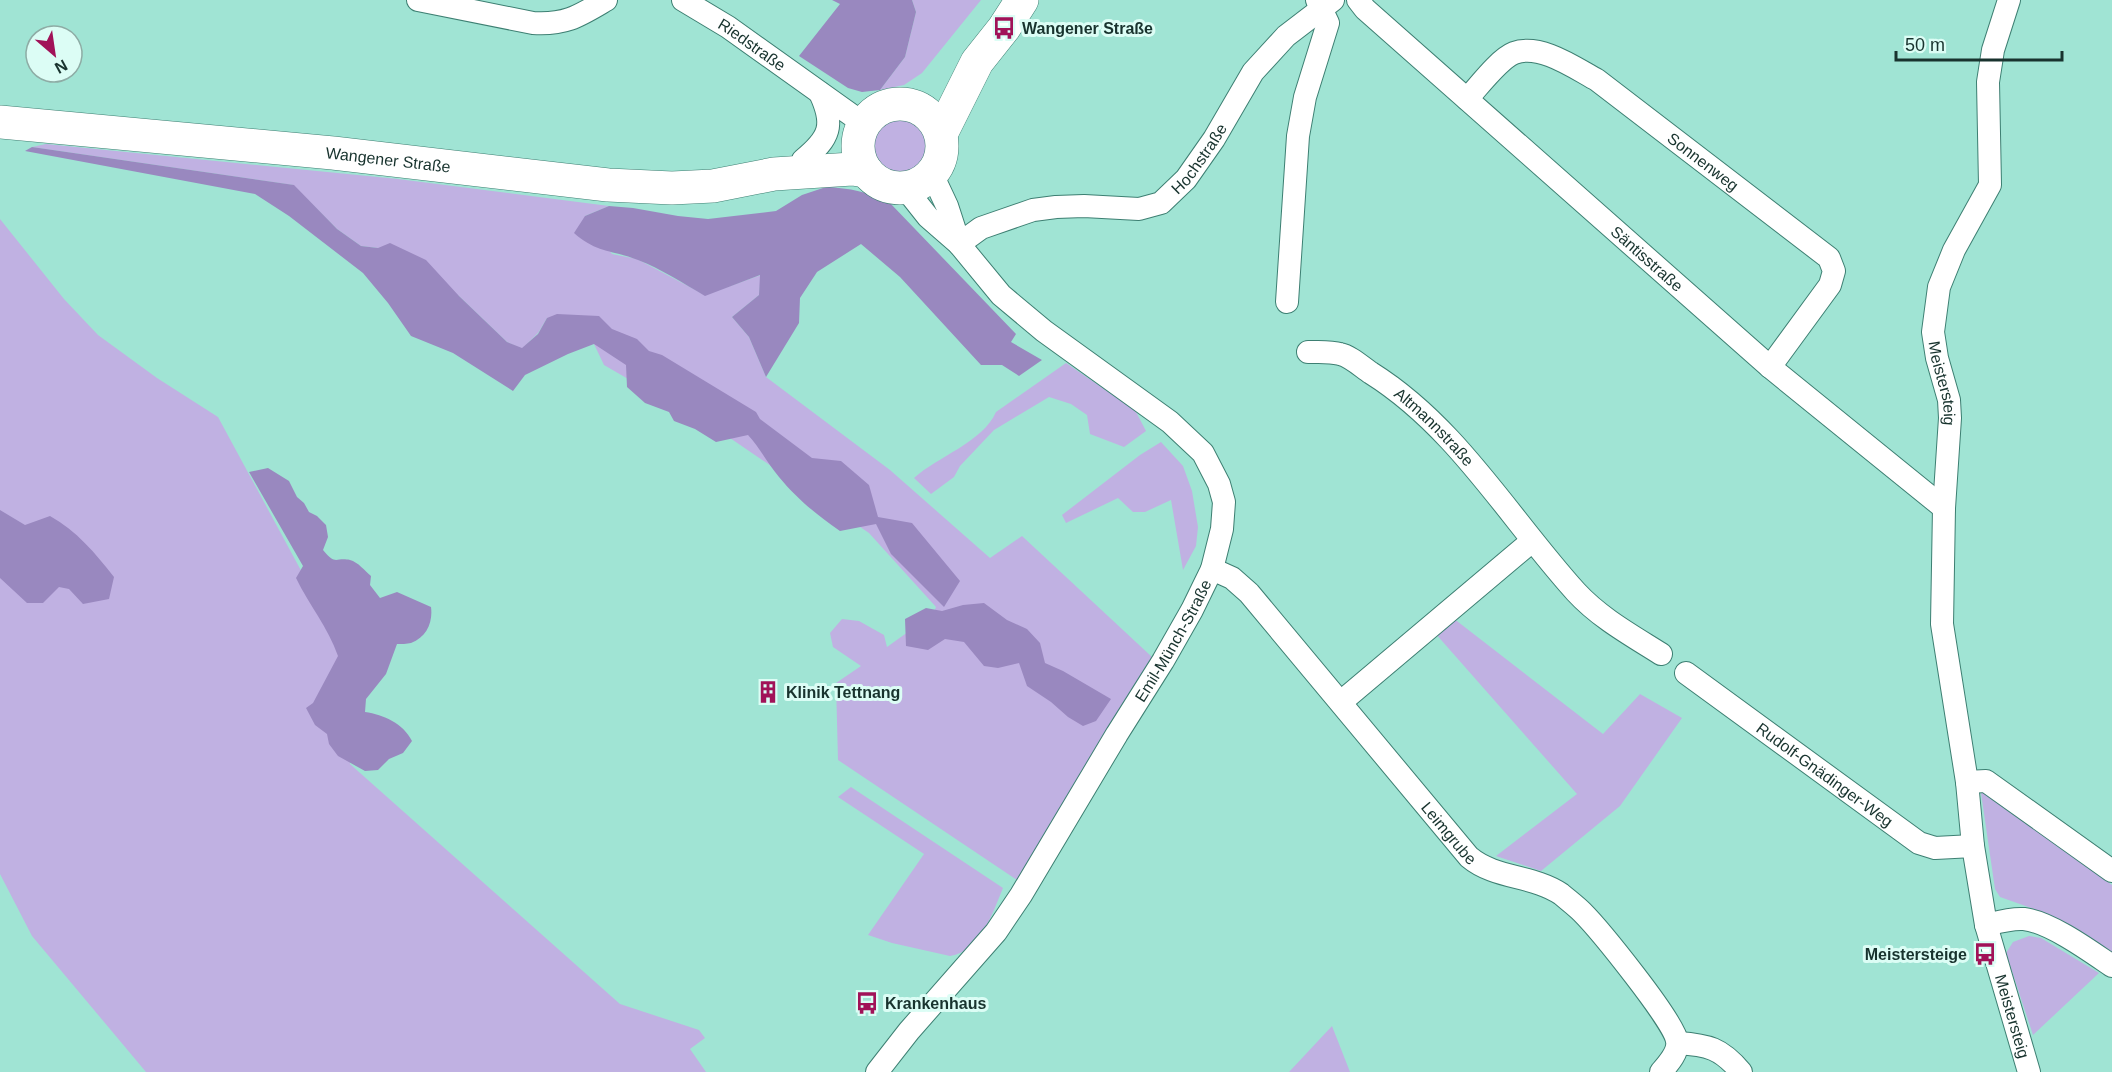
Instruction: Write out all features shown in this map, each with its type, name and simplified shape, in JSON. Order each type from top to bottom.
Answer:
[{"type":"main road","points":[[977,62],[944,87],[911,106],[889,106],[879,110],[862,129],[858,152],[866,171],[880,183],[889,187],[919,181],[939,164],[942,154],[941,134],[977,62],[1004,28],[1022,0]]},
{"type":"main road","points":[[911,106],[930,117],[941,134]]},
{"type":"main road","name":"Wangener Straße","points":[[0,122],[333,153],[608,185],[672,188],[713,186],[774,174],[852,169],[866,171]]},
{"type":"main road","name":"Wangener Straße","points":[[774,174],[862,129]]},
{"type":"street","points":[[418,0],[533,23],[549,24],[579,16],[606,0]]},
{"type":"street","name":"Riedstraße","points":[[684,0],[728,27],[820,93],[862,129]]},
{"type":"street","name":"Säntisstraße","points":[[1358,0],[1365,9],[1770,367],[1944,508]]},
{"type":"street","name":"Meistersteig","points":[[2009,0],[1993,50],[1988,82],[1990,185],[1954,250],[1939,287],[1933,332],[1950,418],[1944,508],[1942,624],[1967,782],[1973,846],[1986,925],[2029,1072]]},
{"type":"street","name":"Hochstraße","points":[[959,244],[981,228],[1033,210],[1084,206],[1139,209],[1161,203],[1186,179],[1214,139],[1252,72],[1286,36],[1324,2]]},
{"type":"street","name":"Hochstraße","points":[[1287,302],[1298,136],[1305,97],[1328,23],[1324,2]]},
{"type":"street","name":"Sonnenweg","points":[[1467,99],[1499,64],[1513,53],[1525,50],[1562,60],[1597,80],[1829,258],[1834,271],[1830,285],[1770,367]]},
{"type":"street","points":[[803,160],[819,147],[826,134],[829,115],[820,93]]},
{"type":"street","name":"Emil-Münch-Straße","points":[[919,181],[947,206],[959,244]]},
{"type":"street","name":"Emil-Münch-Straße","points":[[877,1072],[996,932],[1021,895],[1194,606],[1212,569],[1222,529],[1224,502],[1215,475],[1203,453],[1170,422],[1044,331],[1001,295],[959,244],[928,217],[919,181]]},
{"type":"street","name":"Altmannstraße","points":[[1308,352],[1341,354],[1394,387],[1454,444],[1576,592],[1596,612],[1661,654]]},
{"type":"street","points":[[1341,702],[1532,541]]},
{"type":"street","name":"Leimgrube","points":[[1212,569],[1232,578],[1249,593],[1469,857],[1488,869],[1560,893],[1582,913],[1666,1018],[1678,1043]]},
{"type":"street","name":"Rudolf-Gnädinger-Weg","points":[[1686,673],[1919,843],[1935,848],[1973,846]]},
{"type":"street","points":[[1967,782],[1986,781],[2112,871]]},
{"type":"street","points":[[1986,925],[2025,919],[2045,926],[2112,966]]},
{"type":"street","points":[[1661,1072],[1675,1053],[1678,1043],[1701,1045],[1718,1050],[1732,1060],[1741,1072]]},
{"type":"shaded area","points":[[832,0],[912,0],[916,12],[905,57],[880,90],[862,92],[848,88],[799,56],[840,4]]},
{"type":"shaded area","points":[[912,0],[981,0],[922,73],[904,85],[880,90],[905,57],[916,12]]},
{"type":"shaded area","points":[[901,115],[923,124],[932,146],[923,168],[901,177],[879,168],[870,146],[879,124]]},
{"type":"shaded area","points":[[46,144],[398,179],[609,206],[585,216],[612,254],[637,259],[705,295],[761,275],[759,295],[732,317],[749,337],[766,377],[890,470],[990,558],[1022,536],[1152,657],[1017,880],[838,760],[836,683],[861,666],[833,647],[830,633],[842,619],[859,621],[884,635],[887,647],[933,614],[936,607],[869,533],[730,438],[604,365],[594,344],[547,318],[538,333],[522,349],[507,342],[459,296],[378,248],[361,246],[337,229],[293,185],[32,147]]},
{"type":"shaded area","points":[[32,147],[294,185],[337,229],[361,246],[378,248],[390,243],[426,260],[459,296],[507,342],[522,348],[538,334],[547,318],[557,314],[599,316],[612,329],[637,339],[649,351],[662,355],[756,412],[760,419],[812,458],[841,461],[869,485],[878,517],[912,523],[960,581],[944,607],[891,554],[876,524],[840,531],[793,493],[748,435],[716,442],[695,429],[674,421],[669,412],[645,403],[627,387],[626,365],[594,344],[525,375],[513,391],[453,353],[411,336],[363,273],[289,216],[255,194],[25,151]]},
{"type":"shaded area","points":[[826,187],[859,191],[890,203],[1016,334],[1011,342],[1042,360],[1019,376],[1002,365],[981,365],[900,277],[861,244],[817,272],[800,298],[799,323],[766,377],[749,337],[732,317],[759,295],[760,275],[705,296],[672,276],[638,260],[597,248],[574,233],[585,216],[609,206],[708,219],[776,211],[802,195]]},
{"type":"shaded area","points":[[0,219],[64,299],[98,335],[157,378],[218,417],[344,650],[350,764],[620,1004],[699,1030],[705,1038],[690,1049],[706,1072],[146,1072],[32,936],[0,874]]},
{"type":"shaded area","points":[[1066,363],[1135,410],[1146,431],[1124,447],[1090,434],[1087,415],[1071,404],[1049,397],[994,430],[960,466],[954,477],[931,494],[914,478],[970,441],[990,423],[996,412]]},
{"type":"shaded area","points":[[1161,442],[1183,466],[1192,491],[1198,527],[1196,546],[1183,570],[1171,500],[1145,512],[1133,512],[1118,498],[1066,523],[1062,515],[1140,455]]},
{"type":"shaded area","points":[[268,468],[289,481],[297,497],[309,512],[326,525],[328,537],[323,550],[331,558],[350,560],[359,565],[371,576],[370,585],[380,598],[397,592],[431,607],[430,623],[425,633],[411,643],[397,644],[386,674],[366,699],[365,712],[392,721],[404,729],[412,741],[403,753],[389,759],[378,770],[365,771],[338,756],[329,744],[327,734],[315,725],[306,708],[313,703],[338,656],[329,635],[296,578],[303,566],[249,472]]},
{"type":"shaded area","points":[[0,510],[25,525],[50,516],[69,528],[93,551],[114,577],[109,599],[83,604],[69,589],[59,587],[43,603],[27,603],[0,578]]},
{"type":"shaded area","points":[[984,603],[1007,620],[1027,629],[1040,643],[1045,663],[1111,699],[1096,721],[1083,726],[1068,717],[1027,686],[1019,663],[998,668],[984,666],[964,642],[945,639],[928,650],[906,646],[905,619],[926,608],[942,611],[963,605]]},
{"type":"shaded area","points":[[1453,618],[1603,734],[1640,694],[1682,718],[1620,806],[1541,871],[1496,856],[1577,794],[1435,633]]},
{"type":"shaded area","points":[[851,787],[1003,888],[990,920],[970,947],[950,956],[868,935],[924,854],[838,797]]},
{"type":"shaded area","points":[[1988,792],[2112,885],[2112,954],[2034,909],[2000,897],[1995,889],[1981,793]]},
{"type":"shaded area","points":[[2029,936],[2041,938],[2099,973],[2033,1035],[2006,953],[2013,942]]},
{"type":"shaded area","points":[[1332,1026],[1350,1072],[1289,1072]]},
{"type":"place","name":"Wangener Straße","points":[[1004,28]]},
{"type":"place","name":"Klinik Tettnang","points":[[768,692]]},
{"type":"place","name":"Meistersteige","points":[[1985,954]]},
{"type":"place","name":"Krankenhaus","points":[[867,1003]]}]
